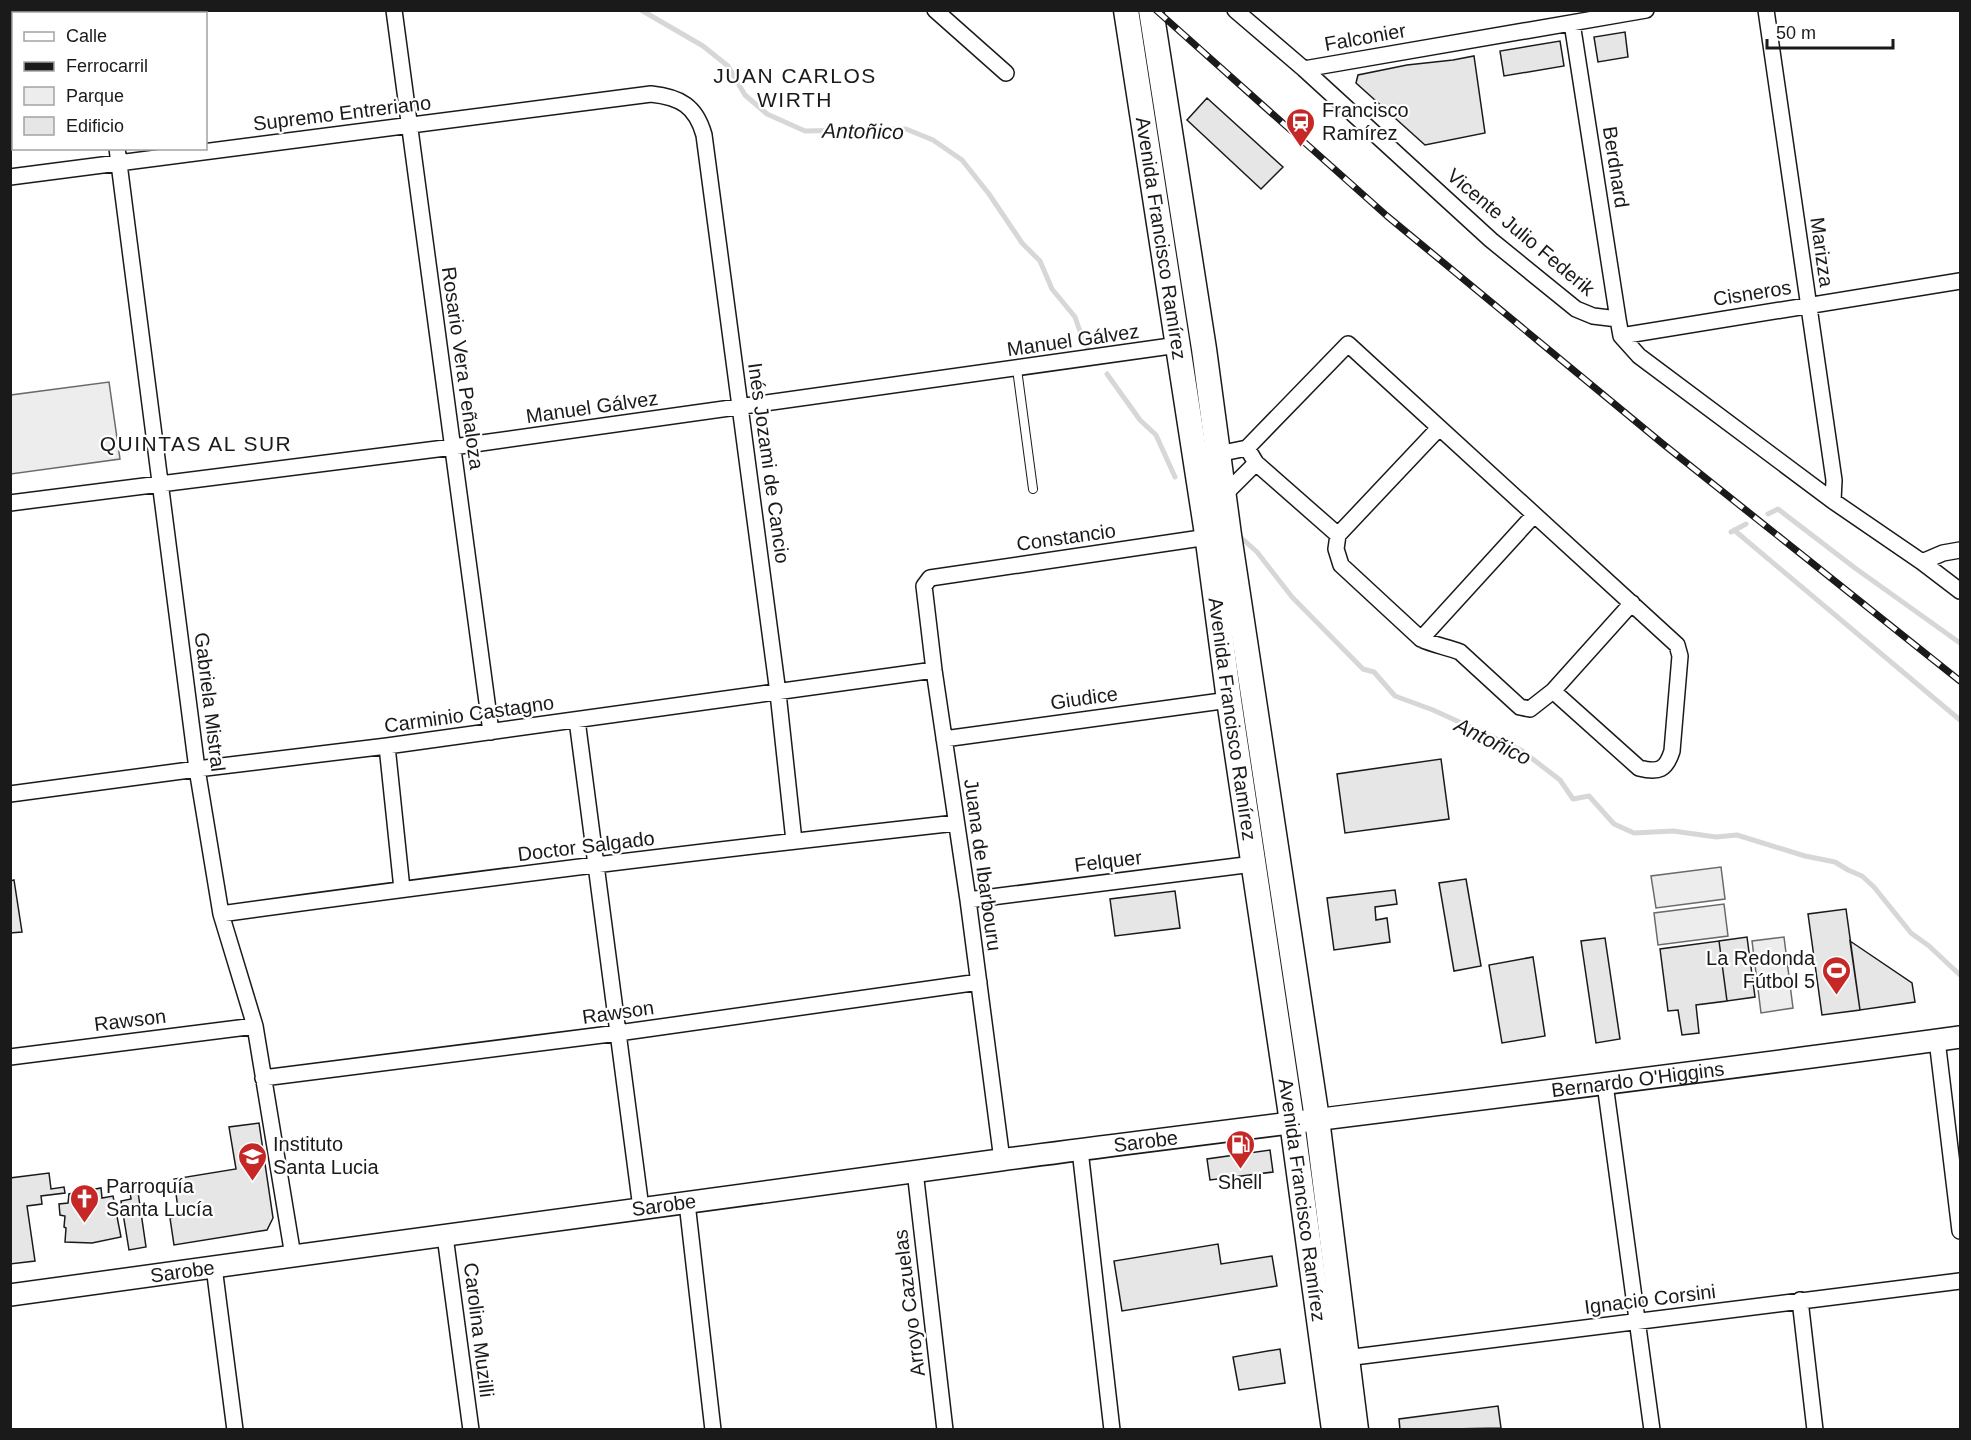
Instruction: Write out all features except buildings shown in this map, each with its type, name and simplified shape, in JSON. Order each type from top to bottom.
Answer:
[{"type":"main road","name":"Avenida Francisco Ramírez","points":[[1126,10],[1208,537],[1229,700],[1293,1122],[1334,1430]]},
{"type":"main road","name":"Avenida Francisco Ramírez","points":[[1150,10],[1204,349],[1223,496],[1317,1119],[1356,1430]]},
{"type":"street","name":"Rosario Vera Peñaloza","points":[[394,10],[491,732]]},
{"type":"street","points":[[935,10],[1006,73]]},
{"type":"street","name":"Vicente Julio Federik","points":[[1235,10],[1304,69],[1491,240],[1576,309],[1593,316],[1618,319]]},
{"type":"street","name":"Falconier","points":[[1304,69],[1646,10]]},
{"type":"street","name":"Marizza","points":[[1766,10],[1834,480],[1833,501]]},
{"type":"street","name":"Berdnard","points":[[1572,23],[1618,319]]},
{"type":"street","name":"Supremo Entreriano","points":[[207,147],[408,126],[651,94],[666,95],[679,100]]},
{"type":"street","name":"Inés Jozami de Cancio","points":[[679,100],[692,110],[699,120],[704,135],[778,693],[794,841]]},
{"type":"street","name":"Supremo Entreriano","points":[[10,177],[118,156],[176,150]]},
{"type":"street","name":"Gabriela Mistral","points":[[118,156],[197,769],[221,914],[255,1026],[293,1256]]},
{"type":"street","name":"Cisneros","points":[[1622,336],[1960,281]]},
{"type":"street","points":[[1618,319],[1622,336],[1639,356],[1833,501],[1960,591]]},
{"type":"street","points":[[1218,454],[1247,448],[1348,344],[1677,645],[1679,650],[1672,750],[1668,763],[1661,769],[1651,771],[1639,768],[1553,691]]},
{"type":"street","name":"Manuel Gálvez","points":[[10,503],[453,447],[1178,345]]},
{"type":"street","points":[[1439,428],[1338,535],[1336,549],[1341,565],[1421,639],[1460,652],[1520,707],[1530,709],[1553,691],[1632,603]]},
{"type":"street","points":[[1247,448],[1256,463],[1338,535]]},
{"type":"street","points":[[1223,496],[1256,463]]},
{"type":"street","points":[[1421,639],[1534,515]]},
{"type":"street","name":"Constancio","points":[[930,578],[1208,537]]},
{"type":"street","points":[[1922,562],[1943,553],[1960,550]]},
{"type":"street","name":"Juana de Ibarbouru","points":[[930,578],[924,586],[933,670],[968,900],[1002,1160]]},
{"type":"street","name":"Carminio Castagno","points":[[10,794],[387,746],[933,670]]},
{"type":"street","name":"Giudice","points":[[944,739],[1229,700]]},
{"type":"street","points":[[577,720],[641,1208]]},
{"type":"street","points":[[387,746],[402,889]]},
{"type":"street","name":"Doctor Salgado","points":[[221,914],[402,889],[794,841],[956,824]]},
{"type":"street","name":"Felquer","points":[[968,900],[1253,864]]},
{"type":"street","name":"Rawson","points":[[263,1078],[618,1034],[979,982]]},
{"type":"street","name":"Rawson","points":[[10,1057],[255,1026]]},
{"type":"street","name":"Bernardo O'Higgins","points":[[1317,1119],[1960,1037]]},
{"type":"street","points":[[1937,1040],[1960,1231]]},
{"type":"street","points":[[1605,1084],[1653,1430]]},
{"type":"street","name":"Sarobe","points":[[10,1295],[915,1171],[1317,1119]]},
{"type":"street","points":[[1080,1150],[1112,1430]]},
{"type":"street","name":"Arroyo Cazuelas","points":[[915,1171],[945,1430]]},
{"type":"street","points":[[687,1203],[713,1430]]},
{"type":"street","name":"Carolina Muzilli","points":[[445,1236],[471,1430]]},
{"type":"street","points":[[214,1267],[235,1430]]},
{"type":"street","name":"Ignacio Corsini","points":[[1346,1358],[1960,1281]]},
{"type":"street","points":[[1800,1300],[1815,1430]]},
{"type":"lane","points":[[1017,369],[1033,489]]},
{"type":"green space","points":[[109,382],[120,459],[11,474],[11,395]]},
{"type":"green space","points":[[1721,867],[1725,899],[1656,908],[1651,876]]},
{"type":"green space","points":[[1724,904],[1728,936],[1658,945],[1654,913]]},
{"type":"green space","points":[[1784,937],[1793,1008],[1761,1013],[1752,941]]},
{"type":"waterway","name":"Antoñico","points":[[641,10],[703,46],[728,66],[745,95],[767,114],[805,131],[906,129],[933,140],[962,160],[989,194],[1022,243],[1040,261],[1052,289],[1075,317],[1084,343],[1089,350]]},
{"type":"waterway","name":"Antoñico","points":[[1107,374],[1140,420],[1156,435],[1175,477]]},
{"type":"waterway","points":[[1768,514],[1778,509],[1855,568],[1960,643]]},
{"type":"waterway","points":[[1731,532],[1746,524]]},
{"type":"waterway","points":[[1734,530],[1960,720]]},
{"type":"waterway","name":"Antoñico","points":[[1237,534],[1257,552],[1292,597],[1363,669],[1374,672],[1395,696],[1433,710],[1521,750],[1560,780],[1573,799],[1589,796],[1614,824],[1634,833],[1673,831],[1716,837],[1737,835],[1805,856],[1835,862],[1862,876],[1874,887],[1911,933],[1929,946],[1960,975]]},
{"type":"railway","points":[[1156,10],[1387,216],[1663,444],[1960,681]]},
{"type":"place","name":"Francisco Ramírez","points":[[1301,148]]},
{"type":"place","name":"La Redonda Fútbol 5","points":[[1836,996]]},
{"type":"place","name":"Shell","points":[[1240,1170]]},
{"type":"place","name":"Instituto Santa Lucia","points":[[252,1182]]},
{"type":"place","name":"Parroquía Santa Lucía","points":[[85,1224]]},
{"type":"district","name":"JUAN CARLOS WIRTH","points":[[795,87]]},
{"type":"district","name":"QUINTAS AL SUR","points":[[196,443]]}]
